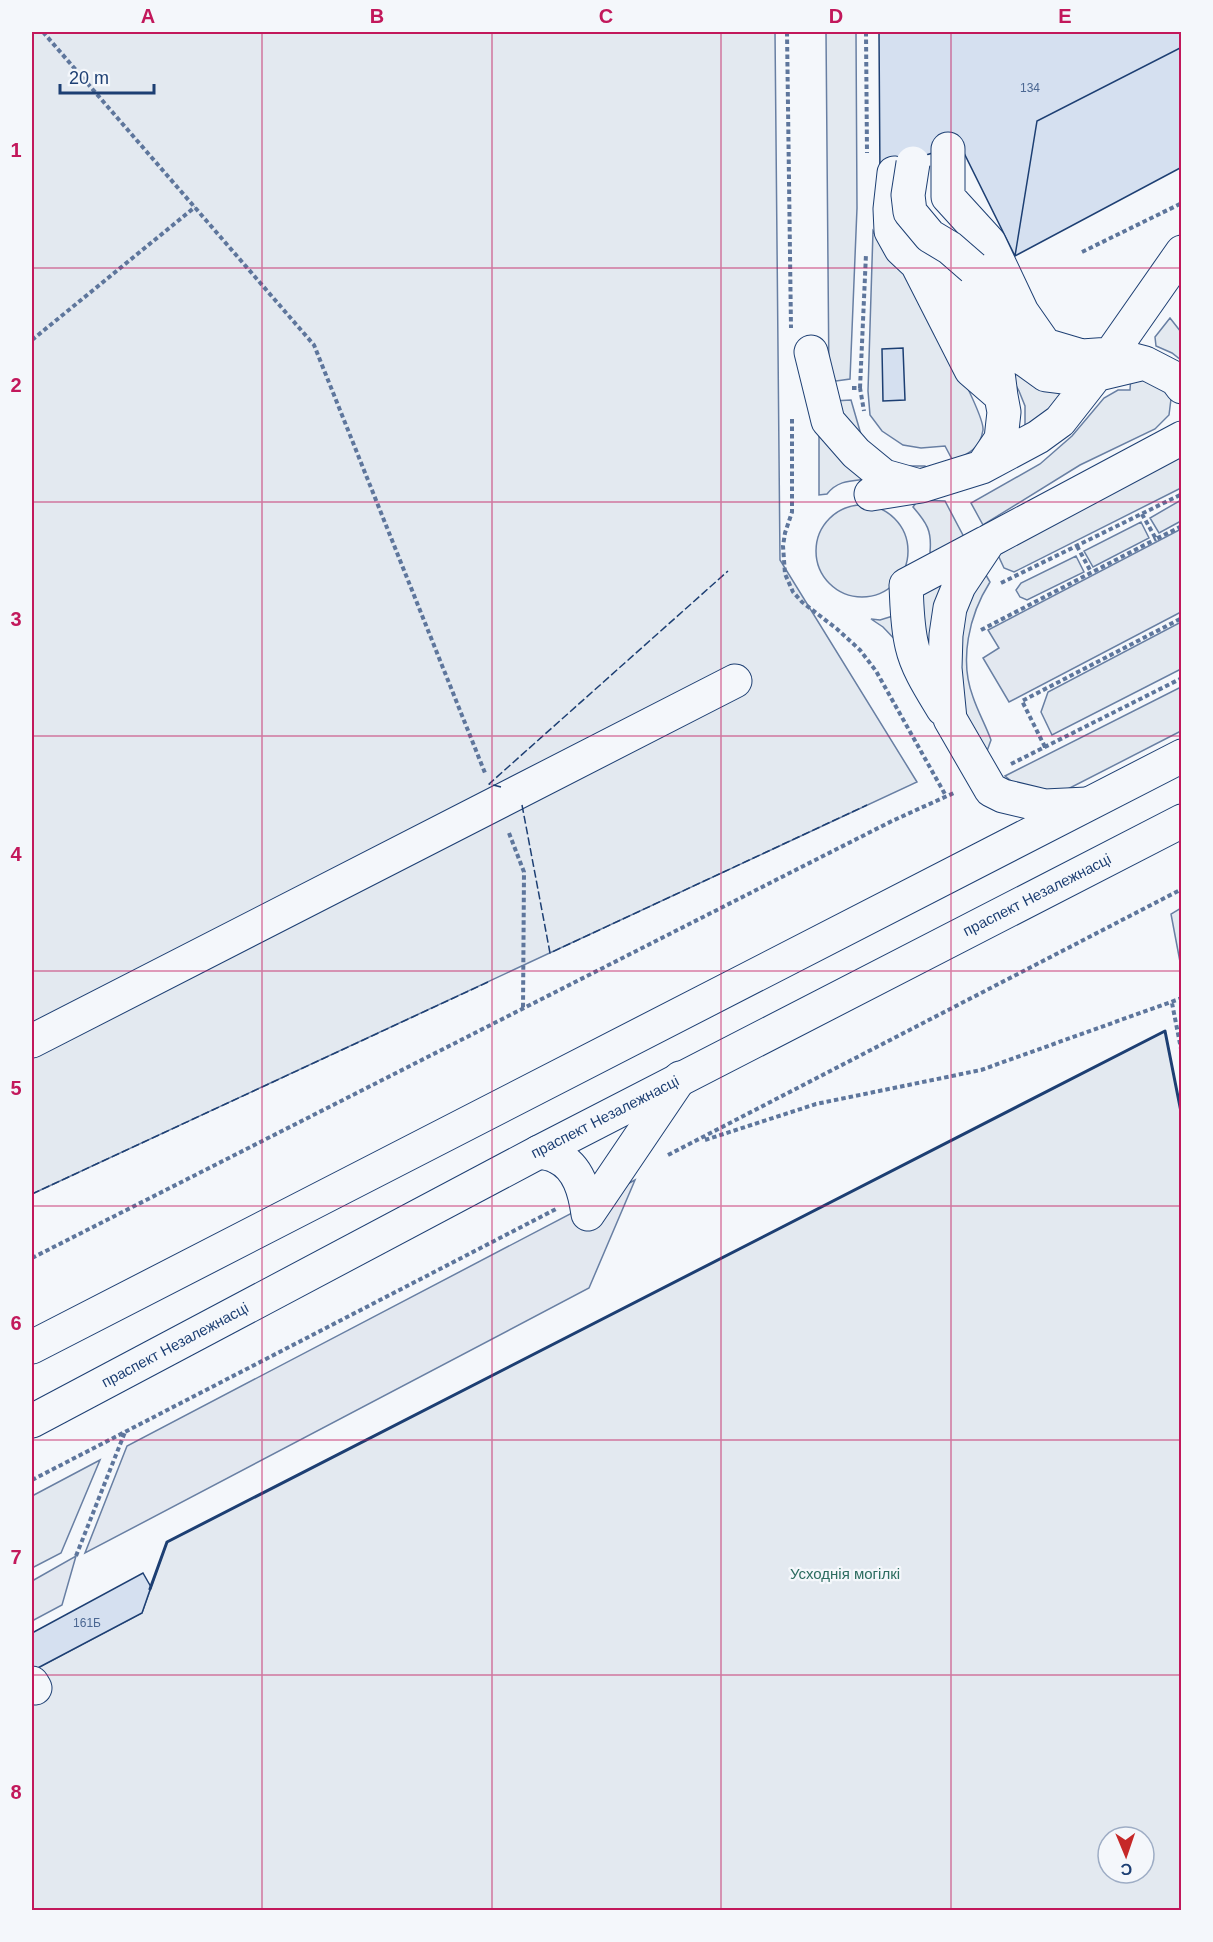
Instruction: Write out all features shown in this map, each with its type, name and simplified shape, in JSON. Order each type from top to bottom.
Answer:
[{"type":"main road","points":[[920,160],[908,195],[910,212],[930,236],[950,248],[973,268],[1025,360],[1046,375],[1078,379],[1103,364]]},
{"type":"main road","points":[[920,160],[948,197],[989,242],[1022,312],[1045,345],[1103,364],[1144,363],[1176,379],[1182,387]]},
{"type":"main road","points":[[920,160],[890,209],[891,231],[901,249],[917,264],[971,370],[1001,396],[1004,412],[1001,439],[982,468]]},
{"type":"main road","points":[[871,494],[921,486],[982,468],[1060,421],[1182,252]]},
{"type":"main road","points":[[801,341],[820,390],[828,421],[856,453],[884,476],[921,486]]},
{"type":"main road","points":[[1087,804],[1045,806],[1004,796],[991,790],[926,681],[912,648],[906,585],[1182,438]]},
{"type":"main road","points":[[950,719],[945,668],[945,635],[950,608],[959,586],[989,541]]},
{"type":"main road","points":[[32,1041],[735,681]]},
{"type":"main road","points":[[32,1347],[1182,756]]},
{"type":"main road","name":"праспект Незалежнасці","points":[[32,1421],[680,1078],[1182,821]]},
{"type":"main road","points":[[539,1152],[558,1157],[575,1172],[585,1193],[588,1214],[680,1078]]},
{"type":"path","points":[[43,32],[314,345],[524,872],[523,1010]]},
{"type":"path","points":[[787,32],[801,341]]},
{"type":"path","points":[[1082,252],[1182,203]]},
{"type":"path","points":[[32,340],[195,207]]},
{"type":"path","points":[[820,390],[860,388],[865,418]]},
{"type":"path","points":[[792,413],[792,512],[784,533],[785,574],[793,592],[802,602],[837,628],[860,650],[876,671],[946,796]]},
{"type":"path","points":[[1142,514],[1156,539]]},
{"type":"path","points":[[979,623],[976,632],[1182,526]]},
{"type":"path","points":[[1077,546],[1091,572]]},
{"type":"path","points":[[1046,747],[1022,701],[1182,618]]},
{"type":"path","points":[[32,1258],[892,821],[984,778],[1182,678]]},
{"type":"path","points":[[1008,754],[1014,763]]},
{"type":"path","points":[[693,1143],[816,1104],[981,1070],[1182,999]]},
{"type":"path","points":[[1172,1003],[1182,1054]]},
{"type":"path","points":[[76,1556],[125,1432]]},
{"type":"green space","points":[[32,32],[775,32],[780,560],[917,782],[32,1194]]},
{"type":"green space","points":[[826,32],[856,32],[857,208],[850,379],[829,382]]},
{"type":"green space","points":[[873,231],[922,301],[981,419],[983,430],[979,442],[968,453],[953,461],[945,446],[921,448],[903,445],[882,431],[870,415],[868,391]]},
{"type":"green space","points":[[1170,318],[1181,332],[1181,360],[1156,346],[1155,337]]},
{"type":"green space","points":[[1005,366],[1069,395],[1025,432],[1025,406]]},
{"type":"green space","points":[[1131,376],[1163,388],[1171,399],[1169,415],[1155,429],[1080,465],[983,525],[971,503],[1040,464],[1072,436],[1104,398],[1118,390],[1130,390]]},
{"type":"green space","points":[[851,400],[862,438],[878,454],[901,466],[925,466],[926,470],[894,465],[880,459],[858,441],[840,416],[833,401]]},
{"type":"green space","points":[[819,434],[868,479],[845,482],[831,489],[827,494],[819,495]]},
{"type":"green space","points":[[1181,451],[1181,488],[1014,572],[1004,568],[998,555]]},
{"type":"green space","points":[[918,500],[945,501],[965,539],[938,557],[930,552],[928,528],[913,507]]},
{"type":"green space","points":[[1181,500],[1181,521],[1159,533],[1150,518]]},
{"type":"green space","points":[[862,505],[880,508],[895,518],[905,533],[908,551],[905,569],[895,584],[880,594],[862,597],[844,594],[829,584],[819,569],[816,551],[819,533],[829,518],[844,508]]},
{"type":"green space","points":[[1141,522],[1149,538],[1093,567],[1084,551]]},
{"type":"green space","points":[[1076,556],[1084,572],[1027,600],[1020,597],[1016,590],[1021,583]]},
{"type":"green space","points":[[983,570],[990,582],[972,623],[968,638],[967,668],[973,697],[991,740],[987,751],[969,721],[959,696],[957,631]]},
{"type":"green space","points":[[946,575],[933,667],[919,618],[923,595]]},
{"type":"green space","points":[[893,616],[902,647],[883,627],[871,619],[880,620]]},
{"type":"green space","points":[[1181,622],[1181,669],[1052,735],[1041,712],[1048,692]]},
{"type":"green space","points":[[1181,687],[1181,731],[1064,791],[1041,793],[1015,784],[1005,776]]},
{"type":"green space","points":[[1181,908],[1181,967],[1171,914]]},
{"type":"green space","name":"Усходнія могілкі","points":[[1165,1031],[1182,1117],[1181,1910],[32,1910],[32,1671],[142,1613],[167,1542]]},
{"type":"green space","points":[[100,1460],[61,1553],[32,1568],[32,1496]]},
{"type":"shaded area","points":[[1181,529],[1181,612],[1009,702],[983,658],[999,648],[988,630]]},
{"type":"shaded area","points":[[635,1180],[589,1288],[85,1553],[127,1446]]},
{"type":"shaded area","points":[[76,1556],[62,1605],[32,1621],[32,1581]]},
{"type":"building","points":[[879,32],[1182,32],[1182,167],[1015,256],[960,145],[926,155],[880,180]]},
{"type":"building","points":[[1182,47],[1182,167],[1015,256],[1037,121]]},
{"type":"building","points":[[903,348],[905,400],[883,401],[882,349]]},
{"type":"building","points":[[143,1573],[151,1587],[142,1613],[32,1671],[32,1633]]},
{"type":"fence","points":[[501,787],[489,784],[728,571]]},
{"type":"fence","points":[[522,805],[550,953],[867,805]]},
{"type":"fence","points":[[32,1194],[488,982]]},
{"type":"wall","points":[[150,1589],[167,1542],[1165,1031],[1182,1117]]}]
